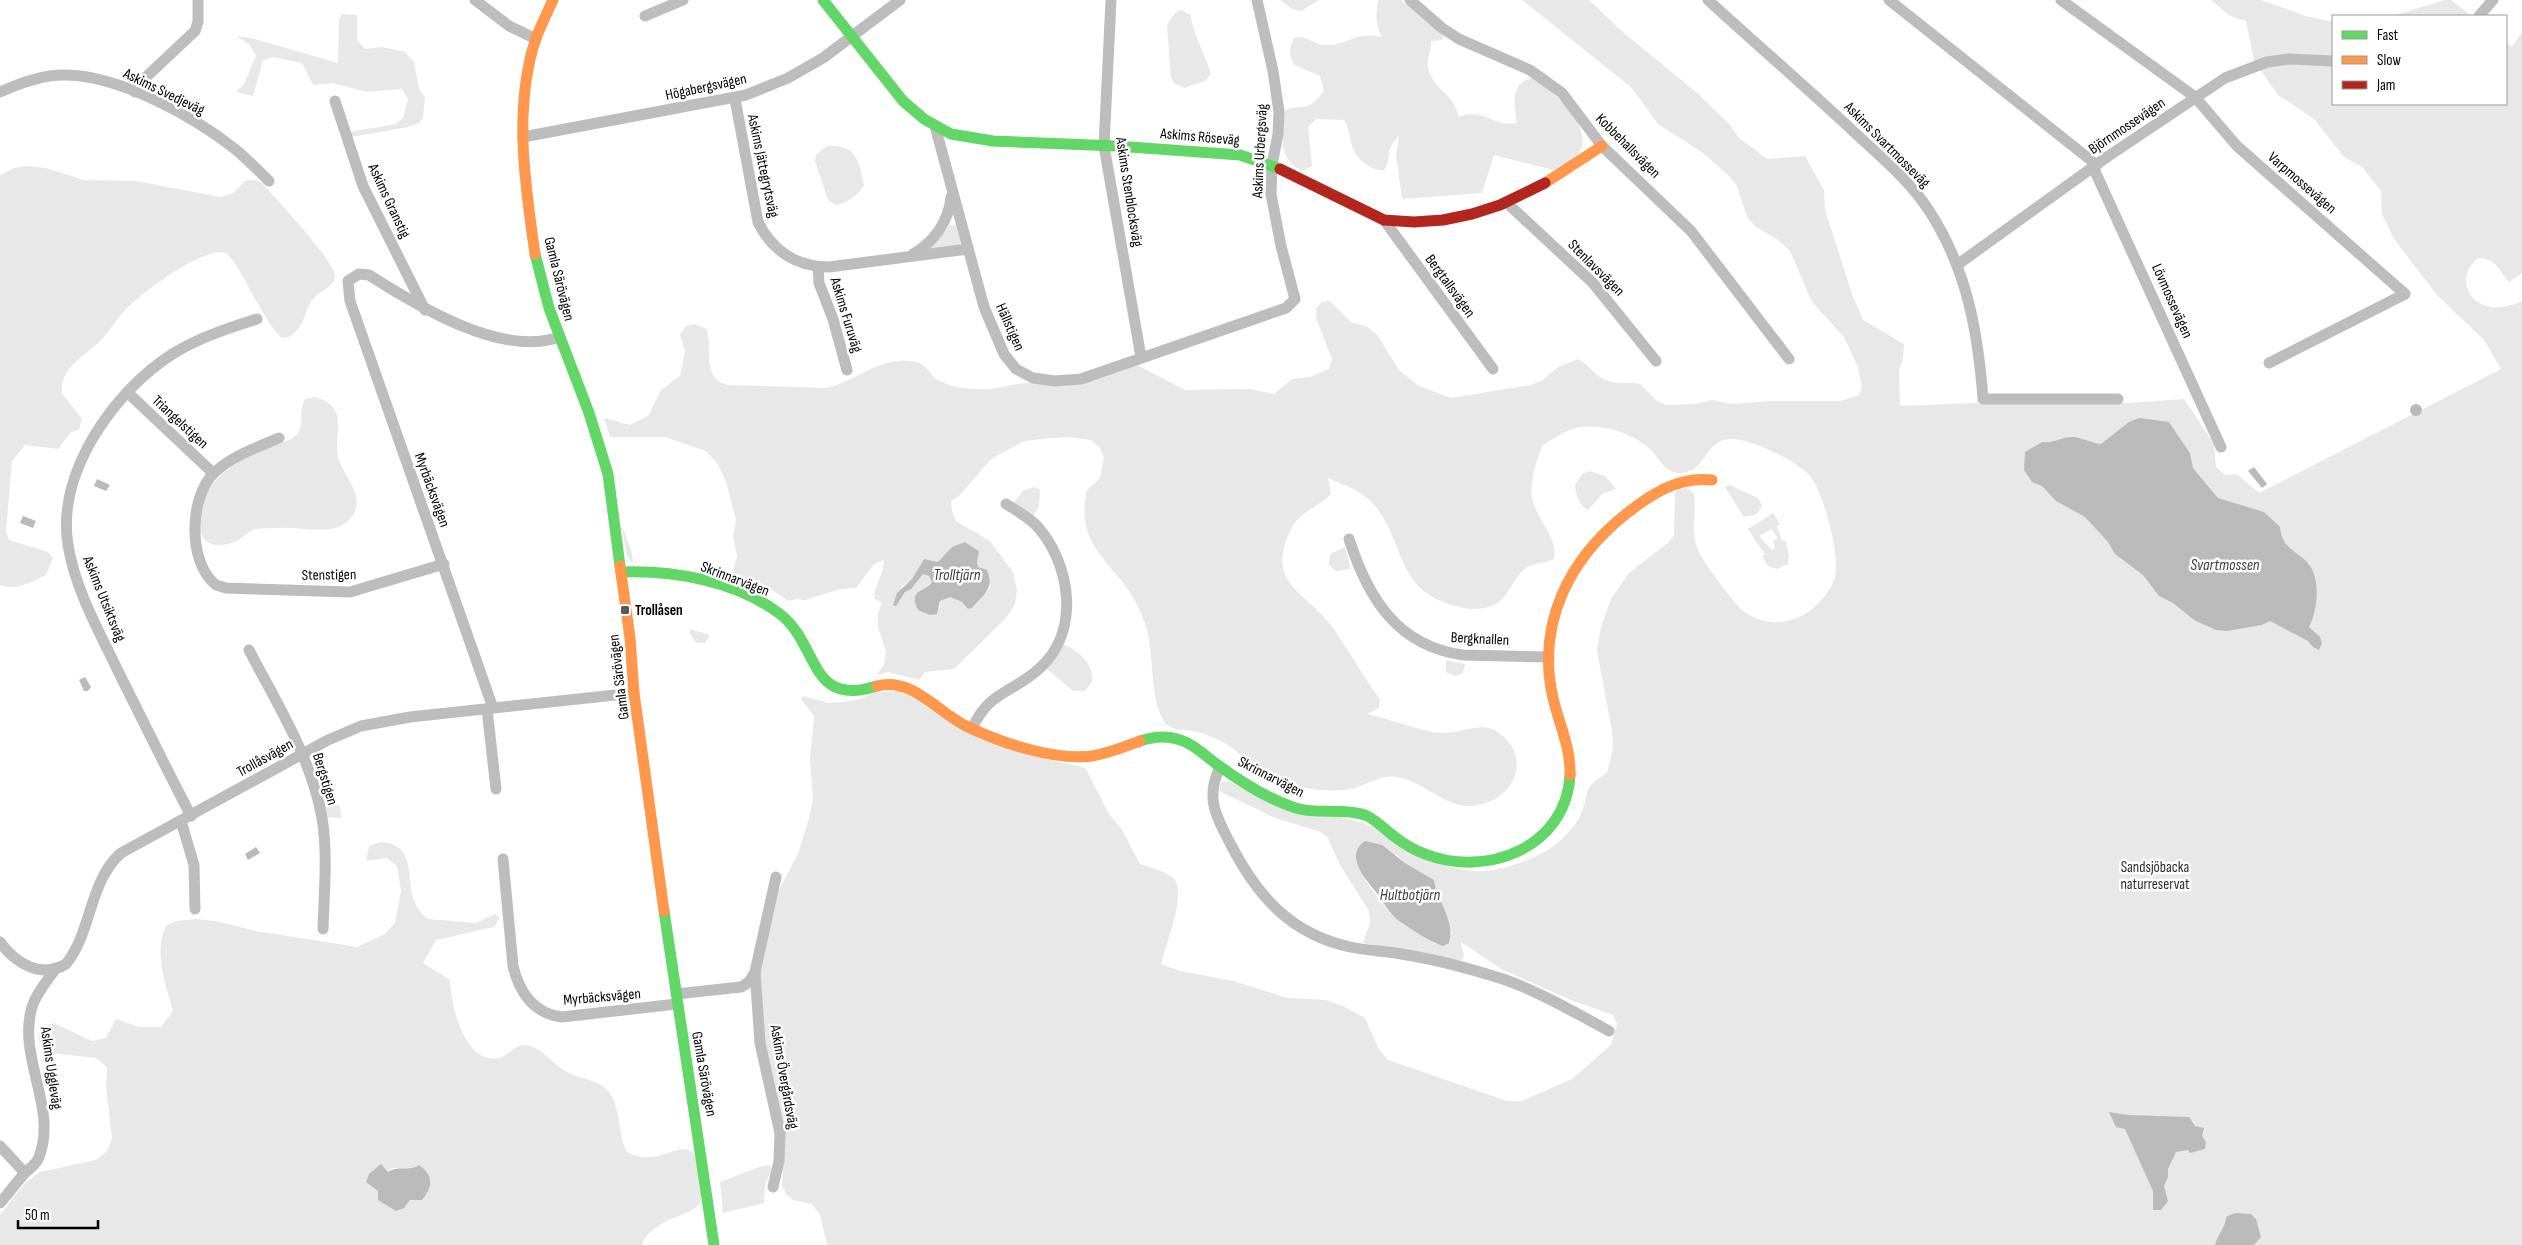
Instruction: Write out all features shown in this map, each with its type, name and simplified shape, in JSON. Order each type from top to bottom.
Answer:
[{"type":"street","points":[[136,92],[145,78],[195,31],[198,22],[198,0]]},
{"type":"street","points":[[474,0],[509,26],[536,39]]},
{"type":"street","name":"Gamla Särövägen","points":[[553,0],[536,39],[525,90],[523,137],[534,250],[559,337],[601,450],[610,492],[634,692],[676,999],[693,1093],[714,1245]]},
{"type":"street","points":[[644,16],[682,0]]},
{"type":"street","name":"Askims Röseväg","points":[[823,0],[903,101],[935,126],[951,134],[978,140],[1227,154],[1252,158],[1272,165],[1384,220],[1404,222],[1440,220],[1475,213],[1507,203],[1560,176],[1602,146]]},
{"type":"street","name":"Högabergsvägen","points":[[523,137],[735,99],[788,78],[823,58],[900,0]]},
{"type":"street","name":"Askims Stenblocksväg","points":[[1111,0],[1104,146],[1141,357]]},
{"type":"street","name":"Askims Urbergsväg","points":[[1257,0],[1278,98],[1278,129],[1272,165],[1271,194],[1275,224],[1295,293],[1294,302]]},
{"type":"street","name":"Kobbehallsvägen","points":[[1410,0],[1442,28],[1459,39],[1530,70],[1562,93],[1602,146],[1692,231],[1789,359]]},
{"type":"street","name":"Askims Svartmosseväg","points":[[1708,0],[1810,91],[1913,189],[1930,212],[1957,265],[1976,328],[1983,399],[2118,399]]},
{"type":"street","name":"Lövmossevägen","points":[[1889,0],[2095,166],[2222,447]]},
{"type":"street","name":"Varpmossevägen","points":[[2061,0],[2196,98],[2237,146],[2405,294],[2269,363]]},
{"type":"street","points":[[2480,15],[2493,0]]},
{"type":"street","name":"Björnmossevägen","points":[[1957,265],[2095,166],[2224,78],[2267,62],[2289,59],[2332,61]]},
{"type":"street","name":"Askims Svedjeväg","points":[[0,92],[43,77],[64,75],[94,78],[136,92],[186,118],[236,150],[269,181]]},
{"type":"street","name":"Askims Jättegrytsväg","points":[[735,99],[758,222],[763,232],[781,252],[801,264],[818,267],[854,265],[907,256],[968,249]]},
{"type":"street","name":"Askims Granstig","points":[[335,101],[363,186],[426,310]]},
{"type":"street","name":"Hällstigen","points":[[935,126],[984,307],[997,341],[1009,362],[1024,374],[1049,381],[1074,381],[1286,308],[1294,302]]},
{"type":"street","name":"Askims Jättegrytsväg","points":[[907,256],[922,248],[942,226],[949,211],[951,186]]},
{"type":"street","name":"Stenlavsvägen","points":[[1507,203],[1593,283],[1656,361]]},
{"type":"street","name":"Bergtallsvägen","points":[[1384,220],[1493,369]]},
{"type":"street","name":"Askims Furuväg","points":[[818,267],[819,283],[833,319],[847,370]]},
{"type":"street","name":"Myrbäcksvägen","points":[[426,310],[369,275],[359,274],[348,281],[350,301],[444,564],[490,708],[496,789]]},
{"type":"street","points":[[426,310],[458,325],[500,337],[536,343],[559,337]]},
{"type":"street","name":"Askims Utsiktsväg","points":[[195,909],[194,864],[186,818],[87,604],[68,545],[68,512],[78,468],[94,437],[127,392],[151,369],[189,344],[220,331],[257,319]]},
{"type":"street","name":"Triangelstigen","points":[[127,392],[213,473]]},
{"type":"street","points":[[213,473],[245,454],[279,438]]},
{"type":"street","name":"Stenstigen","points":[[213,473],[198,502],[195,534],[197,552],[212,582],[226,588],[350,592],[444,564]]},
{"type":"street","name":"Skrinnarvägen","points":[[621,572],[638,570],[688,577],[750,598],[777,612],[792,626],[818,672],[831,686],[840,690],[856,693],[883,684],[899,684],[914,692],[944,714],[972,729],[1020,746],[1086,756],[1114,752],[1155,737],[1174,737],[1194,746],[1220,767],[1266,794],[1297,808],[1318,813],[1351,812],[1368,817],[1409,846],[1437,858],[1469,863],[1502,859],[1536,841],[1556,818],[1567,796],[1570,765],[1553,696],[1549,657],[1552,618],[1560,596],[1580,561],[1604,532],[1636,506],[1668,486],[1694,478],[1712,480]]},
{"type":"street","points":[[972,729],[988,702],[1024,680],[1048,660],[1057,646],[1065,617],[1066,587],[1057,555],[1035,524],[1006,504]]},
{"type":"street","name":"Bergknallen","points":[[1349,539],[1359,570],[1375,600],[1392,620],[1424,644],[1450,654],[1463,656],[1549,657]]},
{"type":"street","name":"Bergstigen","points":[[249,650],[303,754],[315,788],[324,833],[323,929]]},
{"type":"street","name":"Trollåsvägen","points":[[56,968],[66,964],[71,958],[111,863],[121,853],[303,754],[364,725],[490,708],[634,692]]},
{"type":"street","points":[[1220,767],[1213,785],[1212,800],[1224,831],[1258,891],[1295,924],[1339,944],[1432,960],[1504,980],[1538,994],[1608,1031]]},
{"type":"street","name":"Myrbäcksvägen","points":[[503,859],[513,966],[518,982],[534,1005],[548,1014],[569,1016],[676,999]]},
{"type":"street","name":"Askims Övergårdsväg","points":[[773,1187],[779,1161],[780,1133],[760,1043],[755,972],[776,877]]},
{"type":"street","points":[[0,942],[15,959],[25,966],[41,970],[56,968]]},
{"type":"street","name":"Askims Uggleväg","points":[[0,1203],[25,1173],[36,1165],[39,1158],[43,1128],[41,1105],[29,1041],[30,1012],[35,998],[56,968]]},
{"type":"street","points":[[676,999],[741,987],[749,982],[755,972]]},
{"type":"street","points":[[0,1146],[25,1173]]},
{"type":"green space","points":[[1280,0],[1319,0],[1301,11],[1292,9]]},
{"type":"green space","points":[[1378,0],[1401,0],[1444,36],[1442,40],[1431,41],[1428,68],[1435,82],[1454,104],[1458,117],[1474,114],[1502,123],[1517,123],[1515,96],[1517,90],[1525,80],[1532,78],[1560,100],[1577,121],[1582,132],[1582,143],[1576,157],[1557,171],[1494,155],[1482,193],[1402,199],[1396,155],[1399,136],[1391,146],[1387,165],[1384,170],[1379,170],[1365,164],[1357,156],[1344,120],[1316,119],[1308,127],[1312,166],[1302,171],[1294,166],[1288,160],[1283,146],[1284,112],[1288,109],[1307,106],[1318,99],[1324,91],[1320,76],[1294,65],[1290,51],[1294,38],[1299,37],[1328,45],[1365,36],[1382,37],[1377,19]]},
{"type":"green space","name":"Sandsjöbacka naturreservat","points":[[1522,0],[1589,0],[1625,34],[1696,92],[1731,126],[1738,137],[1767,159],[1805,156],[1824,190],[1825,210],[1852,294],[1863,320],[1904,344],[1903,360],[1899,369],[1900,406],[1975,403],[2129,403],[2184,399],[2214,444],[2216,467],[2225,475],[2237,474],[2259,493],[2501,369],[2484,340],[2437,295],[2394,239],[2382,214],[2381,191],[2362,167],[2344,157],[2314,119],[2278,95],[2254,61],[2246,21],[2230,16],[2211,0],[2261,0],[2306,16],[2332,22],[2332,105],[2507,105],[2507,43],[2512,47],[2522,32],[2522,273],[2509,282],[2493,262],[2484,258],[2478,258],[2468,271],[2466,285],[2473,298],[2487,306],[2504,307],[2522,302],[2522,1245],[827,1245],[820,1215],[812,1204],[793,1200],[786,1194],[782,1185],[784,1158],[765,1041],[759,972],[779,890],[798,854],[813,799],[810,758],[814,716],[801,699],[804,696],[828,703],[861,699],[876,692],[900,691],[1039,758],[1086,769],[1109,814],[1121,828],[1140,864],[1164,872],[1175,880],[1178,887],[1176,909],[1161,964],[1180,971],[1233,981],[1288,998],[1326,1000],[1343,1006],[1365,1018],[1378,1048],[1388,1060],[1507,1101],[1522,1101],[1572,1079],[1611,1045],[1617,1024],[1613,1015],[1571,1000],[1501,969],[1461,942],[1464,956],[1461,961],[1363,943],[1370,923],[1369,911],[1340,865],[1328,838],[1321,832],[1275,818],[1219,791],[1221,782],[1227,781],[1365,824],[1386,833],[1443,864],[1463,870],[1485,871],[1528,860],[1555,845],[1569,832],[1580,816],[1589,788],[1607,773],[1613,749],[1612,731],[1597,651],[1601,627],[1611,599],[1629,573],[1669,542],[1674,535],[1675,492],[1679,489],[1688,488],[1694,494],[1694,533],[1697,548],[1733,600],[1742,610],[1755,618],[1769,622],[1782,622],[1795,619],[1818,604],[1834,580],[1836,558],[1834,543],[1821,497],[1810,476],[1795,464],[1772,451],[1738,439],[1729,439],[1715,445],[1696,468],[1675,473],[1666,468],[1649,448],[1633,437],[1604,428],[1575,428],[1562,433],[1542,446],[1532,481],[1533,502],[1551,537],[1554,559],[1526,568],[1497,603],[1484,608],[1469,609],[1439,600],[1424,591],[1413,580],[1386,522],[1376,507],[1360,493],[1328,478],[1331,494],[1299,518],[1291,529],[1284,548],[1283,563],[1286,576],[1292,586],[1323,615],[1333,628],[1380,699],[1379,708],[1367,714],[1437,733],[1482,727],[1489,728],[1503,736],[1512,747],[1516,758],[1516,769],[1513,780],[1507,790],[1498,798],[1486,803],[1473,806],[1463,805],[1444,799],[1406,779],[1396,777],[1383,778],[1345,790],[1312,789],[1291,785],[1261,771],[1221,741],[1190,730],[1172,728],[1166,724],[1161,716],[1155,695],[1149,639],[1143,618],[1120,578],[1100,554],[1086,527],[1084,510],[1087,490],[1100,478],[1104,458],[1100,448],[1091,440],[1069,437],[1024,441],[991,459],[959,496],[951,501],[952,512],[956,521],[990,541],[1013,572],[1017,590],[1015,604],[1006,618],[954,669],[925,672],[919,680],[888,672],[877,675],[884,664],[886,652],[878,627],[878,613],[882,603],[874,598],[883,570],[884,560],[874,564],[856,588],[840,589],[805,600],[796,599],[788,601],[766,585],[749,585],[732,574],[737,556],[733,536],[736,520],[726,482],[718,464],[706,451],[665,437],[610,437],[604,418],[630,425],[649,415],[661,390],[680,376],[685,351],[680,335],[686,326],[694,324],[707,329],[711,371],[720,382],[728,385],[826,388],[845,382],[879,365],[909,361],[923,365],[933,376],[944,383],[973,389],[1032,383],[1137,365],[1185,390],[1249,389],[1274,394],[1292,379],[1310,377],[1329,369],[1332,359],[1316,318],[1316,308],[1322,302],[1330,301],[1351,322],[1368,327],[1378,336],[1399,370],[1419,386],[1451,398],[1531,385],[1543,380],[1558,367],[1578,359],[1608,381],[1640,384],[1656,400],[1666,405],[1696,404],[1712,400],[1732,404],[1770,401],[1840,401],[1859,395],[1862,388],[1858,367],[1844,337],[1812,302],[1790,251],[1778,240],[1756,227],[1747,217],[1737,186],[1730,177],[1703,153],[1658,124],[1632,88]],"holes":[[[2174,429],[2190,453],[2193,468],[2211,489],[2192,471]],[[966,542],[979,551],[978,568],[987,571],[990,588],[972,608],[968,609],[962,602],[950,597],[940,601],[940,608],[930,615],[916,605],[916,595],[932,582],[929,576],[923,574],[901,597],[902,586],[912,579],[924,559],[938,562],[952,547]],[[1396,854],[1405,863],[1434,880],[1436,892],[1452,934],[1436,944],[1399,921],[1382,903],[1365,880]]]},
{"type":"green space","points":[[2445,0],[2451,0],[2471,15],[2395,15]]},
{"type":"green space","points":[[1181,10],[1191,15],[1193,28],[1211,74],[1205,81],[1184,88],[1174,83],[1171,77],[1167,25],[1175,13]]},
{"type":"green space","points":[[342,14],[357,15],[357,40],[365,49],[382,47],[405,52],[414,62],[419,89],[425,97],[423,118],[419,123],[408,127],[351,137],[349,132],[396,124],[403,118],[408,99],[402,89],[367,92],[332,83],[313,85],[302,63],[273,57],[263,60],[253,96],[236,92],[244,84],[256,56],[249,44],[236,36],[251,38],[338,63],[339,19]]},
{"type":"green space","points":[[827,146],[844,148],[854,155],[858,161],[864,185],[852,198],[836,205],[828,200],[815,161],[816,155]]},
{"type":"green space","points":[[28,166],[46,168],[84,180],[136,181],[220,197],[233,193],[245,181],[256,180],[262,183],[316,245],[326,258],[335,277],[329,287],[313,299],[302,323],[289,337],[282,338],[275,330],[259,306],[237,266],[225,253],[215,253],[189,263],[159,282],[127,308],[102,339],[73,364],[62,384],[62,393],[82,419],[79,430],[71,432],[58,449],[25,445],[12,461],[6,531],[9,540],[48,552],[53,558],[46,575],[24,585],[6,587],[0,585],[0,175],[14,168]]},
{"type":"green space","points":[[950,225],[956,225],[961,239],[960,245],[929,250]]},
{"type":"green space","points":[[315,397],[331,405],[337,416],[338,456],[356,498],[356,507],[353,515],[339,527],[329,529],[256,529],[225,545],[209,543],[200,531],[199,514],[207,493],[214,483],[241,461],[289,440],[298,434],[305,399]]},
{"type":"green space","points":[[1589,471],[1605,476],[1616,489],[1602,494],[1588,510],[1578,499],[1575,485],[1582,474]]},
{"type":"green space","points":[[1730,485],[1758,498],[1762,506],[1757,514],[1744,517],[1725,487]]},
{"type":"green space","points":[[1035,487],[1040,490],[1039,507],[1033,516],[1014,502],[1024,490]]},
{"type":"green space","points":[[1773,513],[1780,524],[1777,526],[1782,541],[1786,541],[1789,556],[1788,564],[1777,569],[1768,566],[1762,556],[1765,555],[1748,529]],"holes":[[[1772,529],[1778,539],[1773,540],[1775,548],[1772,550],[1759,536]]]},
{"type":"green space","points":[[621,523],[632,553],[633,564],[627,556]]},
{"type":"green space","points":[[1345,547],[1351,569],[1336,571],[1329,565],[1330,554]]},
{"type":"green space","points":[[690,629],[710,635],[705,643],[696,643],[690,634]]},
{"type":"green space","points":[[1064,645],[1080,654],[1091,670],[1092,682],[1085,691],[1073,691],[1047,669]]},
{"type":"green space","points":[[1446,660],[1465,664],[1463,673],[1455,676],[1446,672]]},
{"type":"green space","points":[[323,801],[340,806],[341,818],[325,817]]},
{"type":"green space","points":[[380,842],[392,844],[401,849],[406,857],[413,897],[418,909],[427,919],[476,923],[495,914],[500,918],[494,927],[436,940],[423,963],[450,980],[457,1018],[468,1043],[487,1058],[499,1058],[518,1046],[532,1046],[567,1072],[604,1087],[612,1098],[618,1113],[627,1152],[633,1155],[648,1157],[686,1150],[696,1156],[701,1189],[699,1205],[656,1227],[642,1245],[0,1245],[0,1215],[25,1183],[40,1172],[96,1160],[107,1151],[112,1139],[106,1087],[107,1067],[96,1058],[53,1053],[40,1044],[38,1034],[44,1026],[54,1023],[92,1041],[106,1038],[116,1019],[139,1027],[161,1027],[173,1011],[162,969],[162,936],[166,926],[176,921],[196,919],[215,921],[256,931],[357,947],[385,934],[395,923],[401,891],[397,866],[387,858],[366,861],[369,846]],"holes":[[[393,1168],[414,1169],[422,1199],[410,1200],[404,1208],[378,1200],[378,1191],[366,1181]]]},
{"type":"green space","points":[[769,1165],[772,1169],[765,1185],[764,1203],[723,1213],[720,1182]]},
{"type":"water","points":[[2416,404],[2422,410],[2416,416],[2410,410]]},
{"type":"water","name":"Svartmossen","points":[[2139,418],[2169,422],[2190,453],[2193,468],[2218,498],[2264,512],[2280,527],[2284,542],[2288,547],[2308,563],[2312,569],[2317,591],[2314,614],[2309,627],[2320,637],[2322,643],[2319,650],[2308,641],[2270,621],[2262,625],[2227,631],[2216,630],[2194,620],[2173,603],[2159,596],[2143,575],[2115,554],[2108,542],[2085,517],[2056,501],[2042,486],[2032,482],[2024,470],[2025,452],[2042,442],[2074,437],[2101,444],[2129,422]]},
{"type":"water","points":[[2254,467],[2267,484],[2262,488],[2248,471]]},
{"type":"water","points":[[97,479],[110,485],[106,491],[94,486]]},
{"type":"water","points":[[23,516],[36,521],[33,528],[20,523]]},
{"type":"water","name":"Trolltjärn","points":[[965,542],[979,551],[978,567],[987,570],[990,582],[987,591],[972,608],[968,609],[962,602],[950,597],[940,601],[937,614],[930,615],[918,610],[915,603],[916,595],[932,582],[929,576],[923,574],[911,589],[905,592],[896,606],[893,605],[897,593],[912,579],[924,559],[938,562],[952,547]]},
{"type":"water","points":[[85,677],[91,687],[88,691],[84,691],[79,680]]},
{"type":"water","name":"Hultbotjärn","points":[[1365,841],[1382,845],[1405,863],[1434,880],[1450,927],[1449,943],[1443,946],[1432,941],[1399,921],[1392,914],[1366,880],[1358,866],[1356,853]]},
{"type":"water","points":[[256,847],[260,853],[248,860],[245,854]]},
{"type":"water","points":[[2109,1112],[2128,1115],[2189,1117],[2195,1126],[2204,1128],[2202,1136],[2206,1142],[2205,1149],[2190,1153],[2188,1150],[2176,1152],[2168,1169],[2168,1177],[2164,1186],[2168,1201],[2161,1210],[2153,1210],[2153,1191],[2125,1129],[2116,1127]]},
{"type":"water","points":[[381,1164],[388,1172],[419,1165],[424,1169],[429,1177],[430,1186],[422,1200],[410,1200],[404,1208],[396,1211],[378,1200],[378,1191],[366,1182],[369,1174]]},
{"type":"water","points":[[2235,1213],[2251,1214],[2256,1219],[2261,1237],[2254,1245],[2215,1245],[2225,1224],[2226,1217]]},
{"type":"traffic: fast","points":[[823,0],[903,101],[924,119],[951,134],[993,141],[1117,146],[1240,155],[1280,169]]},
{"type":"traffic: fast","points":[[535,254],[549,308],[589,413],[608,474],[620,566]]},
{"type":"traffic: fast","points":[[621,572],[662,573],[683,576],[704,580],[744,593],[780,614],[793,627],[818,670],[827,681],[838,688],[855,690],[877,686]]},
{"type":"traffic: fast","points":[[1140,741],[1163,737],[1183,741],[1244,783],[1280,802],[1299,809],[1365,815],[1413,849],[1449,860],[1473,862],[1497,859],[1519,851],[1538,838],[1554,822],[1565,800],[1570,775]]},
{"type":"traffic: fast","points":[[664,911],[714,1245]]},
{"type":"traffic: slow","points":[[535,254],[525,173],[523,118],[529,64],[536,38],[553,0]]},
{"type":"traffic: slow","points":[[1545,183],[1602,146]]},
{"type":"traffic: slow","points":[[1570,775],[1569,755],[1553,698],[1549,671],[1549,644],[1554,619],[1562,595],[1573,572],[1588,551],[1606,532],[1626,514],[1655,493],[1688,481],[1712,480]]},
{"type":"traffic: slow","points":[[620,566],[630,638],[634,693],[664,911]]},
{"type":"traffic: slow","points":[[877,686],[889,684],[912,690],[964,725],[1009,744],[1044,753],[1061,756],[1092,756],[1110,752],[1140,741]]},
{"type":"traffic: jam","points":[[1280,169],[1384,220],[1414,222],[1443,220],[1472,214],[1500,205],[1545,183]]},
{"type":"place","name":"Trollåsen","points":[[625,610]]}]
